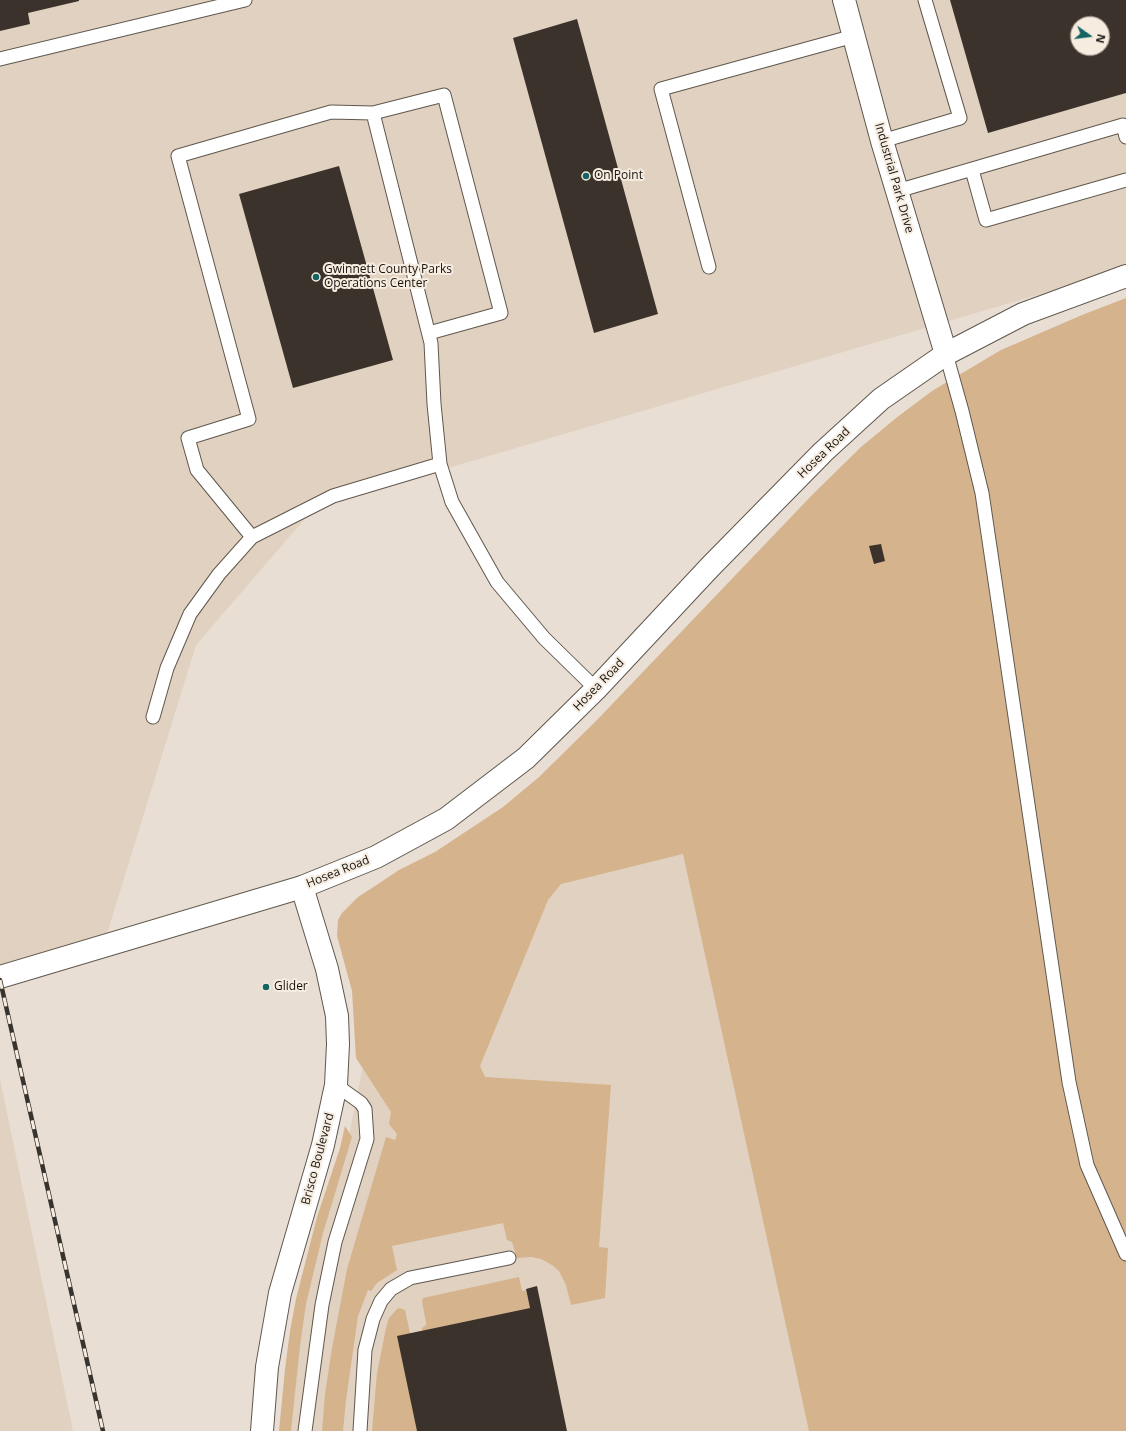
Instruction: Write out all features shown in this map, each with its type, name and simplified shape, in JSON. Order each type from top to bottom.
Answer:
[{"type":"street","name":"Industrial Park Drive","points":[[844,0],[882,141],[946,354]]},
{"type":"street","name":"Hosea Road","points":[[0,977],[302,887],[376,858],[446,819],[526,758],[596,689],[710,567],[823,452],[881,399],[946,354],[1023,314],[1126,276]]},
{"type":"street","name":"Brisco Boulevard","points":[[262,1431],[267,1367],[280,1293],[323,1145],[336,1085],[338,1044],[336,1016],[327,969],[302,887]]},
{"type":"lane","points":[[0,59],[245,0]]},
{"type":"lane","points":[[882,141],[960,118],[925,0]]},
{"type":"lane","points":[[709,267],[661,89],[854,36]]},
{"type":"lane","points":[[252,537],[196,470],[188,438],[249,419],[178,156],[331,112],[373,113],[444,95],[501,313],[429,333]]},
{"type":"lane","points":[[373,113],[429,333],[440,464],[452,502],[497,582],[544,638],[596,689]]},
{"type":"lane","points":[[897,191],[1123,125],[1126,137]]},
{"type":"lane","points":[[972,170],[986,220],[1126,180]]},
{"type":"lane","points":[[946,354],[982,493],[1070,1082],[1087,1165],[1126,1254]]},
{"type":"lane","points":[[153,717],[167,668],[190,614],[219,574],[252,537],[333,496],[440,464]]},
{"type":"lane","points":[[305,1431],[322,1305],[335,1242],[367,1139],[365,1109],[361,1103],[336,1085]]},
{"type":"lane","points":[[360,1431],[365,1350],[373,1319],[381,1301],[391,1289],[410,1278],[509,1258]]},
{"type":"shaded area","points":[[0,0],[1126,0],[1126,269],[315,507],[196,645],[105,940],[0,970]]},
{"type":"shaded area","points":[[1126,298],[1126,1431],[809,1431],[683,854],[561,884],[548,900],[480,1066],[485,1077],[611,1085],[599,1247],[608,1248],[605,1298],[571,1305],[566,1285],[559,1271],[541,1259],[531,1257],[517,1258],[512,1242],[507,1240],[503,1223],[392,1246],[397,1270],[377,1283],[371,1291],[368,1290],[358,1316],[343,1431],[322,1431],[325,1394],[332,1348],[347,1269],[386,1137],[395,1140],[397,1134],[389,1124],[391,1112],[356,1058],[352,991],[337,936],[338,920],[342,913],[358,897],[399,870],[435,852],[503,807],[539,777],[597,720],[813,494],[861,447],[896,418],[932,391],[1001,350],[1082,315]]},
{"type":"shaded area","points":[[767,577],[1126,1431],[285,1431],[303,1298],[348,1140],[364,1061],[577,781]]},
{"type":"shaded area","points":[[0,1079],[73,1431],[0,1431]]},
{"type":"shaded area","points":[[345,1126],[352,1137],[323,1233],[306,1304],[291,1431],[279,1431],[285,1369],[296,1299],[317,1217],[340,1148]]},
{"type":"shaded area","points":[[519,1277],[522,1291],[526,1290],[530,1308],[422,1331],[422,1328],[426,1325],[422,1301],[423,1298]]},
{"type":"shaded area","points":[[400,1308],[405,1310],[410,1333],[417,1431],[372,1431],[377,1373],[386,1328],[389,1318],[397,1309]]},
{"type":"building","points":[[0,0],[79,1],[28,13],[30,24],[0,31]]},
{"type":"building","points":[[950,0],[1126,0],[1126,93],[988,133]]},
{"type":"building","name":"On Point","points":[[577,19],[658,314],[594,333],[513,38]]},
{"type":"building","name":"Gwinnett County Parks Operations Center","points":[[339,166],[393,360],[293,388],[239,194]]},
{"type":"building","points":[[881,544],[885,561],[874,564],[869,546]]},
{"type":"building","points":[[537,1286],[567,1431],[417,1431],[397,1336],[530,1308],[526,1289]]},
{"type":"railway","points":[[0,980],[103,1431]]},
{"type":"place","name":"On Point","points":[[586,176]]},
{"type":"place","name":"Gwinnett County Parks Operations Center","points":[[316,277]]},
{"type":"place","name":"Glider","points":[[266,987]]}]
